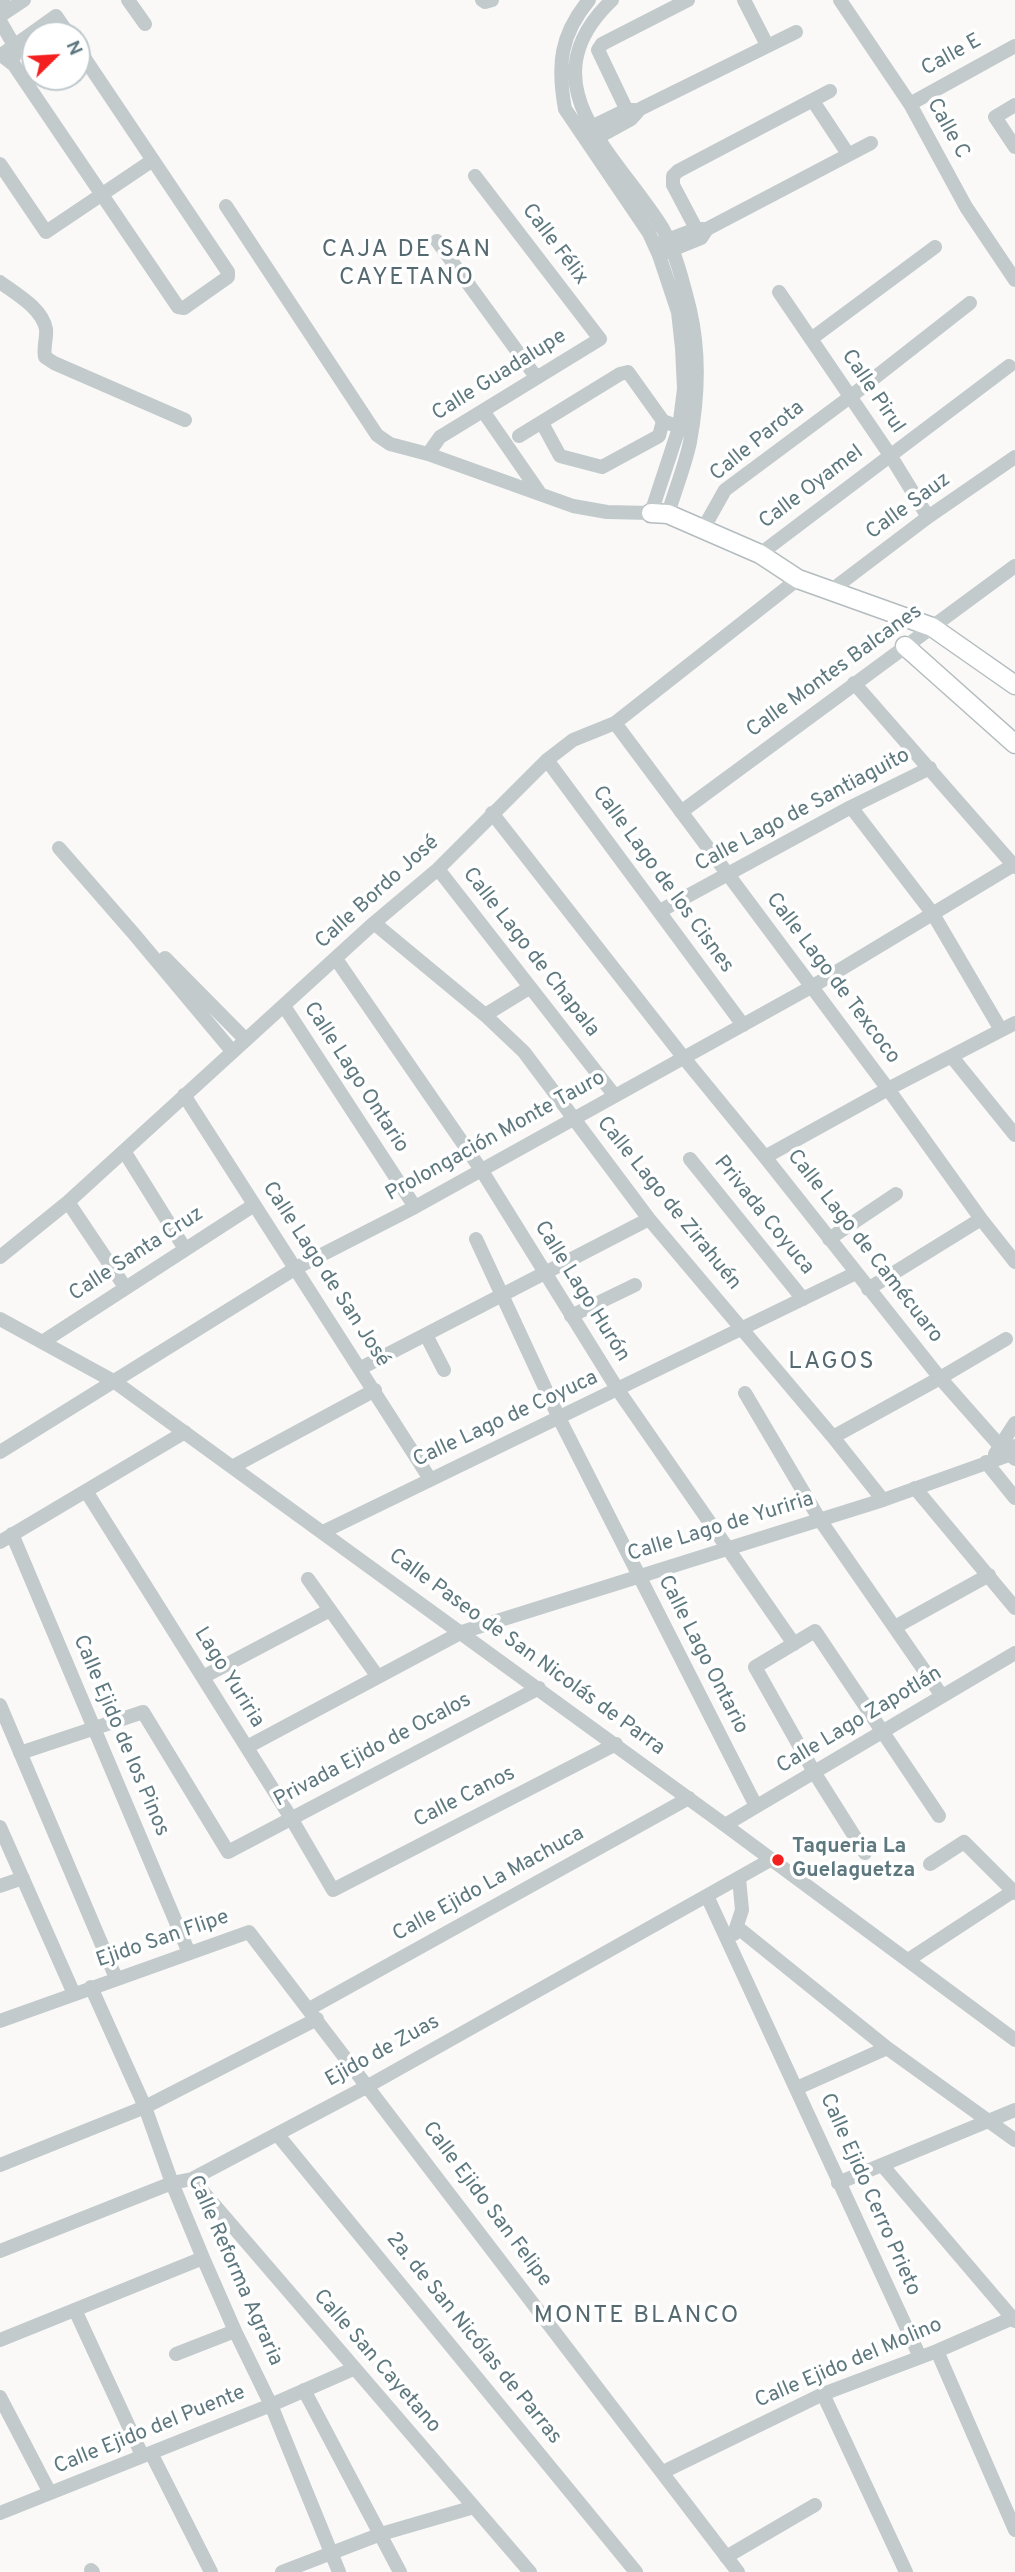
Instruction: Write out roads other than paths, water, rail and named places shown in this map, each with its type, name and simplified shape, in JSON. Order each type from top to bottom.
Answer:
[{"type":"main road","points":[[660,513],[760,554],[798,579],[829,592],[932,627],[1015,685]]},
{"type":"main road","points":[[905,646],[1015,744]]},
{"type":"street","points":[[14,65],[15,47],[0,19],[24,0]]},
{"type":"street","points":[[128,0],[145,24]]},
{"type":"street","points":[[482,0],[492,0]]},
{"type":"street","points":[[226,206],[377,435],[390,444],[428,454],[573,506],[607,512],[660,513],[696,393],[696,348],[690,311],[664,247],[589,135],[565,109],[560,82],[560,61],[565,38],[589,0]]},
{"type":"street","points":[[589,135],[573,80],[575,55],[588,30],[611,0]]},
{"type":"street","points":[[632,113],[598,50],[602,44],[688,0]]},
{"type":"street","points":[[744,0],[767,45]]},
{"type":"street","name":"Calle C","points":[[839,0],[910,104],[966,207],[1015,281]]},
{"type":"street","points":[[589,135],[796,32]]},
{"type":"street","points":[[21,42],[1,55],[14,65],[178,307],[184,308],[228,277],[228,272],[91,68]]},
{"type":"street","name":"Calle E","points":[[910,104],[1015,46]]},
{"type":"street","points":[[702,232],[673,185],[673,176],[830,92]]},
{"type":"street","points":[[813,101],[848,155]]},
{"type":"street","points":[[1015,105],[995,117],[1015,147]]},
{"type":"street","points":[[664,247],[702,232],[871,143]]},
{"type":"street","points":[[0,164],[46,232],[153,160]]},
{"type":"street","name":"Calle Félix","points":[[475,176],[600,339]]},
{"type":"street","points":[[437,241],[536,377]]},
{"type":"street","points":[[811,339],[935,247]]},
{"type":"street","points":[[0,282],[41,317],[46,331],[46,357],[185,420]]},
{"type":"street","name":"Calle Pirul","points":[[779,292],[890,455],[928,517]]},
{"type":"street","name":"Calle Parota","points":[[703,529],[725,490],[970,303]]},
{"type":"street","name":"Calle Guadalupe","points":[[428,454],[440,437],[600,339]]},
{"type":"street","name":"Calle Oyamel","points":[[760,554],[1009,366]]},
{"type":"street","points":[[519,436],[620,374],[628,372],[661,429],[684,436]]},
{"type":"street","points":[[483,411],[539,492]]},
{"type":"street","points":[[542,423],[560,456],[602,467],[661,429]]},
{"type":"street","name":"Calle Sauz","points":[[829,592],[928,517],[1015,457]]},
{"type":"street","name":"Calle Montes Balcanes","points":[[681,812],[1015,566]]},
{"type":"street","name":"Calle Bordo José","points":[[0,1257],[68,1202],[373,923],[438,869],[547,760],[573,740],[615,723],[798,579]]},
{"type":"street","points":[[854,683],[1015,865]]},
{"type":"street","name":"Calle Lago de Texcoco","points":[[615,723],[813,986],[981,1220],[1015,1262]]},
{"type":"street","name":"Calle Lago de los Cisnes","points":[[547,760],[743,1026]]},
{"type":"street","name":"Calle Lago de Santiaguito","points":[[660,911],[851,807],[930,768]]},
{"type":"street","points":[[851,807],[933,914],[1001,1030]]},
{"type":"street","name":"Calle Lago de Camécuaro","points":[[492,813],[940,1378],[1010,1451]]},
{"type":"street","points":[[59,848],[232,1051]]},
{"type":"street","name":"Prolongación Monte Tauro","points":[[0,1452],[296,1268],[415,1207],[743,1026],[1015,865]]},
{"type":"street","name":"Calle Lago de Chapala","points":[[438,869],[615,1096]]},
{"type":"street","name":"Calle Lago de Zirahuén","points":[[373,923],[485,1014],[524,1052],[649,1219],[883,1500]]},
{"type":"street","points":[[134,934],[166,959],[246,1040]]},
{"type":"street","name":"Calle Lago Hurón","points":[[336,959],[481,1171],[618,1390],[794,1644]]},
{"type":"street","points":[[485,1014],[529,988]]},
{"type":"street","name":"Calle Lago Ontario","points":[[284,1006],[415,1207]]},
{"type":"street","points":[[765,1157],[888,1088],[1015,1023]]},
{"type":"street","points":[[952,1057],[1015,1135]]},
{"type":"street","name":"Calle Lago de San José","points":[[184,1095],[430,1479]]},
{"type":"street","points":[[124,1151],[185,1249]]},
{"type":"street","name":"Privada Coyuca","points":[[690,1159],[803,1299]]},
{"type":"street","points":[[829,1239],[896,1194]]},
{"type":"street","points":[[68,1202],[125,1287]]},
{"type":"street","name":"Calle Santa Cruz","points":[[44,1341],[254,1205]]},
{"type":"street","points":[[361,1368],[649,1219]]},
{"type":"street","points":[[868,1289],[981,1220]]},
{"type":"street","name":"Calle Lago Ontario","points":[[476,1239],[559,1418],[756,1807]]},
{"type":"street","name":"Calle Lago de Coyuca","points":[[325,1531],[856,1273]]},
{"type":"street","points":[[571,1317],[635,1285]]},
{"type":"street","name":"Calle Paseo de San Nicolás de Parra","points":[[0,1319],[116,1382],[463,1632],[1015,2040]]},
{"type":"street","points":[[426,1335],[444,1370]]},
{"type":"street","points":[[833,1437],[1006,1339]]},
{"type":"street","points":[[234,1466],[375,1390]]},
{"type":"street","points":[[745,1393],[820,1520],[942,1696]]},
{"type":"street","points":[[1015,1423],[1010,1451],[988,1461],[1015,1498]]},
{"type":"street","points":[[6,1538],[185,1432]]},
{"type":"street","name":"Calle Lago de Yuriria","points":[[247,1747],[463,1632],[883,1500],[988,1461]]},
{"type":"street","points":[[915,1488],[1015,1608]]},
{"type":"street","name":"Lago Yuriria","points":[[86,1491],[333,1889]]},
{"type":"street","name":"Calle Ejido de los Pinos","points":[[6,1538],[94,1728],[189,1953]]},
{"type":"street","points":[[895,1627],[989,1575]]},
{"type":"street","points":[[308,1579],[378,1677]]},
{"type":"street","points":[[203,1677],[330,1610]]},
{"type":"street","points":[[865,1853],[814,1772],[755,1667],[815,1631],[939,1816]]},
{"type":"street","name":"Calle Lago Zapotlán","points":[[726,1825],[1015,1653]]},
{"type":"street","name":"Privada Ejido de Ocalos","points":[[94,1728],[143,1712],[228,1852],[539,1688]]},
{"type":"street","points":[[0,1705],[116,1978]]},
{"type":"street","points":[[20,1753],[94,1728]]},
{"type":"street","name":"Calle Canos","points":[[333,1889],[616,1744]]},
{"type":"street","name":"Calle Ejido La Machuca","points":[[0,2165],[145,2107],[313,2014],[689,1798]]},
{"type":"street","points":[[0,1827],[74,1994]]},
{"type":"street","points":[[908,1960],[1015,1892],[964,1842],[930,1864]]},
{"type":"street","name":"Ejido de Zuas","points":[[0,2251],[172,2183],[192,2179],[368,2085],[772,1859]]},
{"type":"street","points":[[0,1886],[23,1878]]},
{"type":"street","points":[[730,1943],[742,1910],[738,1878]]},
{"type":"street","name":"Calle Ejido Cerro Prieto","points":[[707,1896],[919,2357]]},
{"type":"street","points":[[737,1927],[887,2048],[1015,2140]]},
{"type":"street","name":"Ejido San Flipe","points":[[0,2021],[249,1932]]},
{"type":"street","name":"Calle Ejido San Felipe","points":[[249,1932],[738,2572]]},
{"type":"street","name":"Calle Reforma Agraria","points":[[91,1987],[145,2107],[172,2183],[235,2331],[271,2405],[340,2572]]},
{"type":"street","points":[[797,2088],[887,2048]]},
{"type":"street","points":[[838,2183],[1015,2110]]},
{"type":"street","name":"2a. de San Nicólas de Parras","points":[[277,2134],[636,2572]]},
{"type":"street","points":[[882,2165],[1014,2319]]},
{"type":"street","name":"Calle San Cayetano","points":[[192,2179],[530,2572]]},
{"type":"street","points":[[0,2340],[204,2258]]},
{"type":"street","points":[[75,2310],[147,2454],[211,2572]]},
{"type":"street","name":"Calle Ejido del Molino","points":[[663,2472],[823,2394],[1014,2319]]},
{"type":"street","points":[[176,2354],[235,2331]]},
{"type":"street","points":[[937,2351],[1015,2530]]},
{"type":"street","name":"Calle Ejido del Puente","points":[[0,2513],[271,2405],[353,2369]]},
{"type":"street","points":[[304,2390],[400,2572]]},
{"type":"street","points":[[823,2394],[906,2572]]},
{"type":"street","points":[[0,2397],[50,2493]]},
{"type":"street","points":[[726,2557],[815,2505]]},
{"type":"street","points":[[282,2572],[381,2534],[474,2507]]},
{"type":"place","name":"Taqueria La Guelaguetza","points":[[778,1860]]},
{"type":"district","name":"CAJA DE SAN CAYETANO","points":[[407,265]]},
{"type":"district","name":"LAGOS","points":[[832,1363]]},
{"type":"district","name":"MONTE BLANCO","points":[[637,2317]]}]
